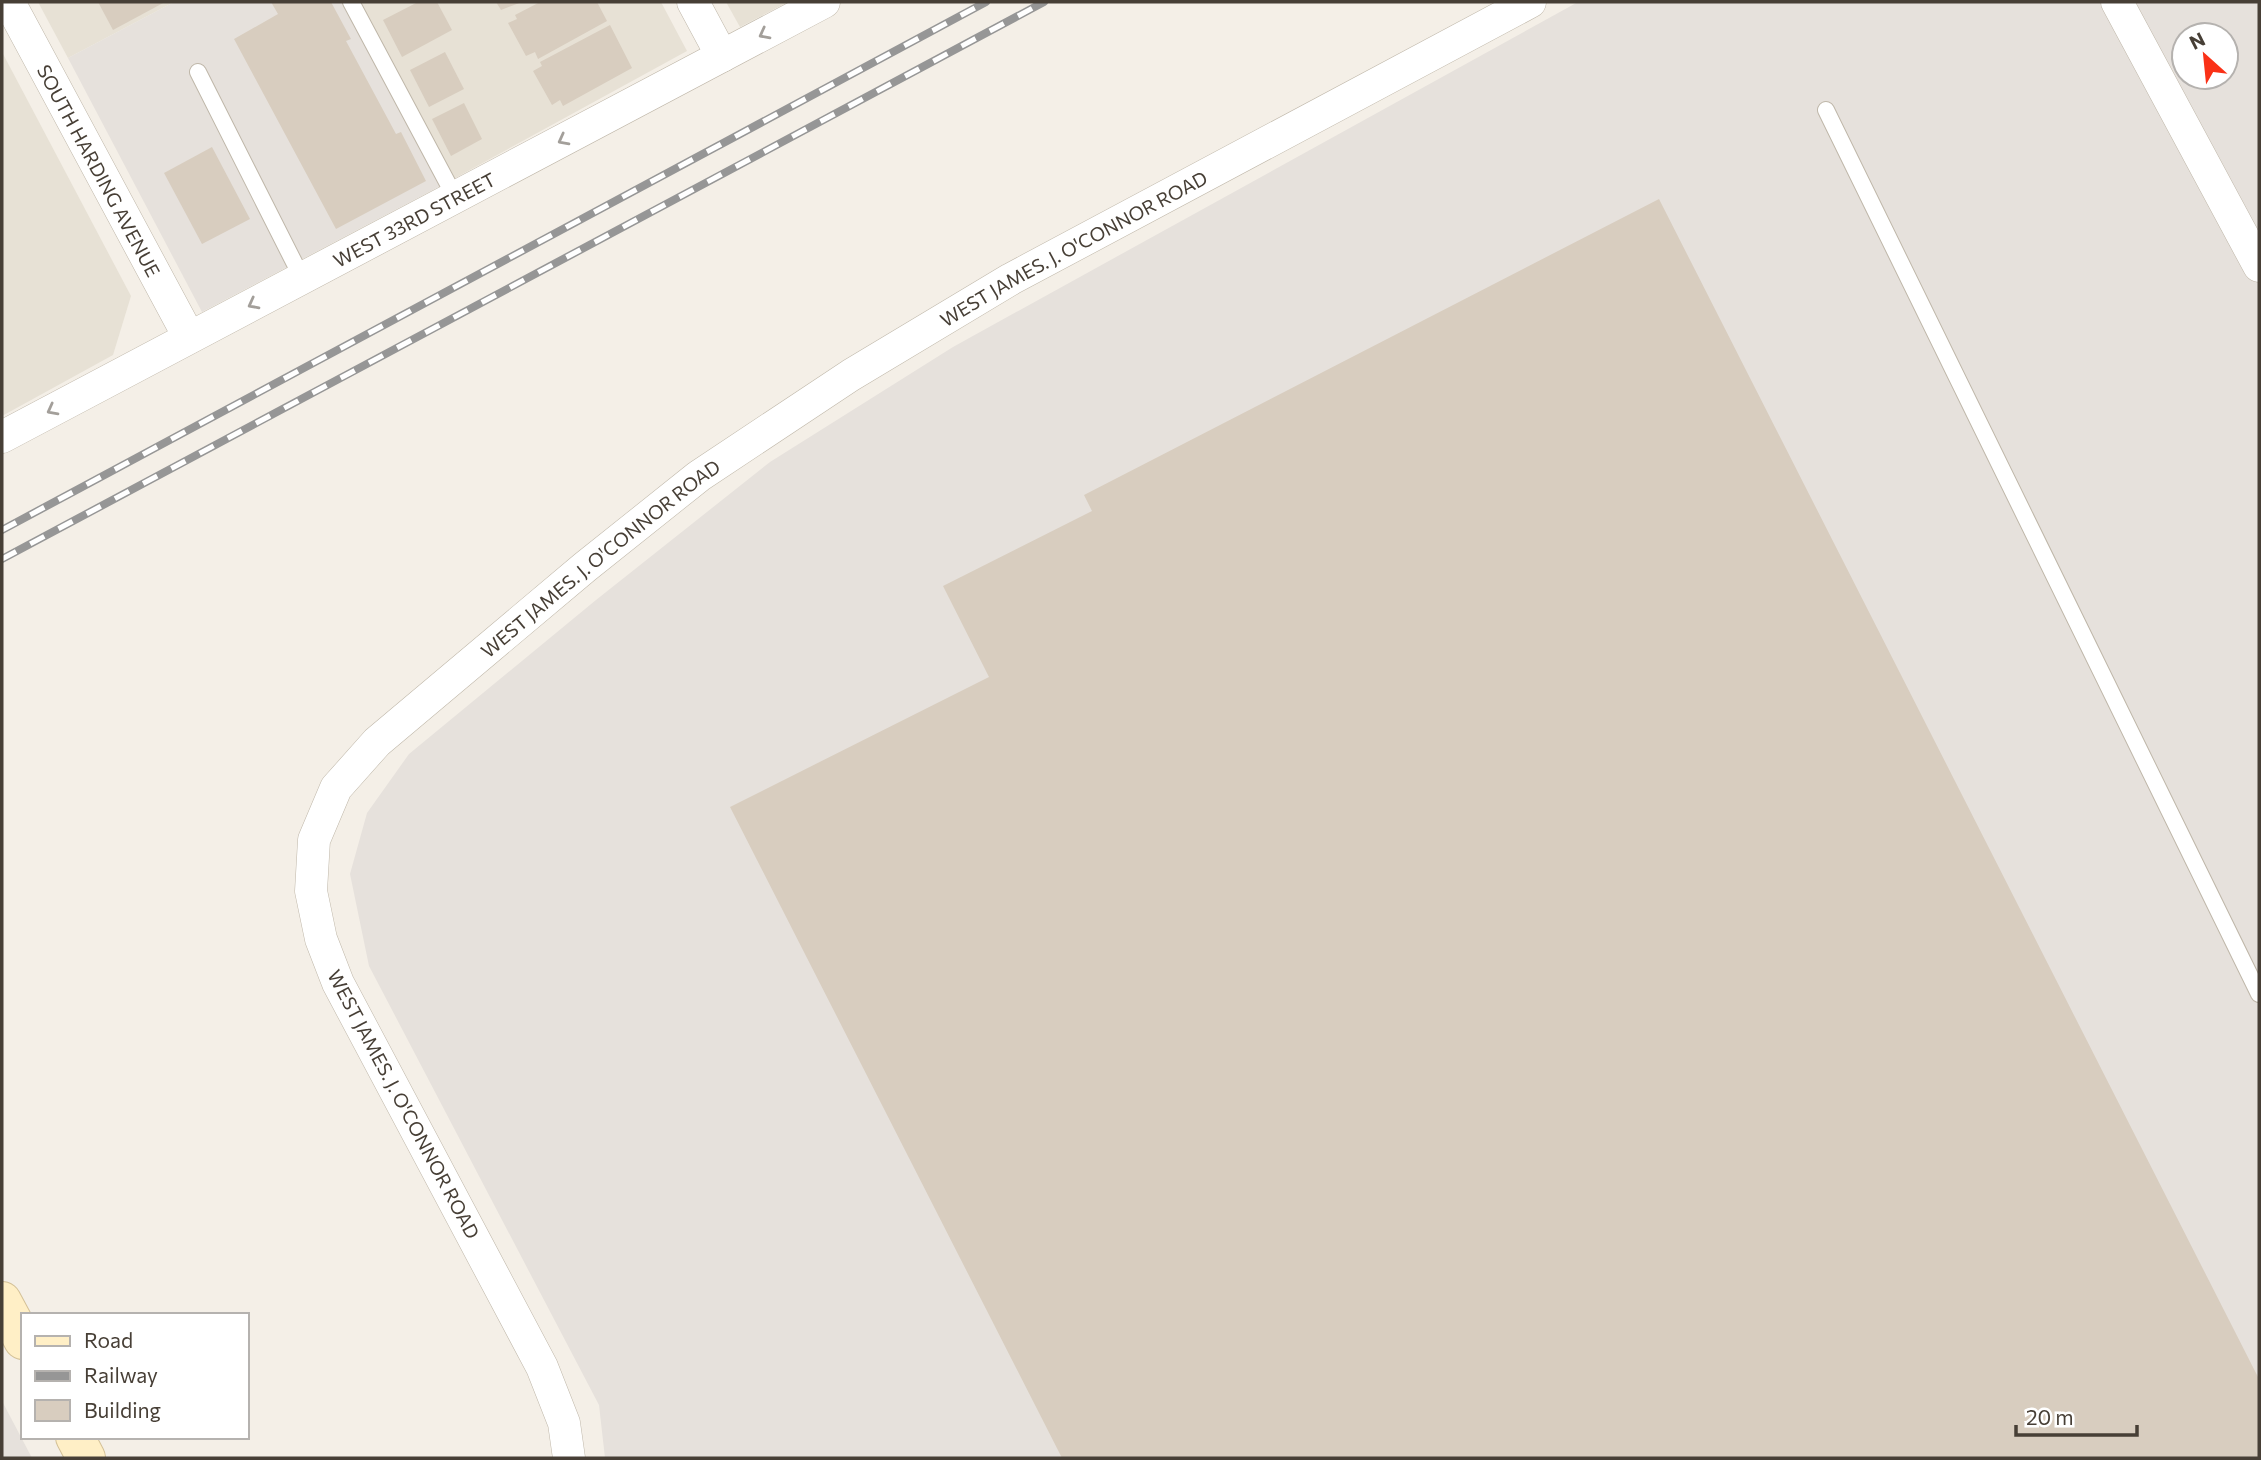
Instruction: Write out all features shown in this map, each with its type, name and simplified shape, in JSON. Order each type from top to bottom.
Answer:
[{"type":"main road","points":[[2,1301],[21,1336]]},
{"type":"main road","points":[[76,1439],[86,1458]]},
{"type":"street","name":"SOUTH HARDING AVENUE","points":[[9,2],[189,337]]},
{"type":"street","points":[[693,2],[722,56]]},
{"type":"street","name":"WEST 33RD STREET","points":[[2,437],[824,2]]},
{"type":"street","name":"WEST JAMES. J. O'CONNOR ROAD","points":[[569,1458],[564,1423],[542,1367],[338,983],[321,939],[311,891],[314,840],[336,788],[377,742],[585,567],[699,476],[851,375],[1023,273],[1530,2]]},
{"type":"street","points":[[2117,2],[2259,266]]},
{"type":"lane","points":[[351,2],[455,197]]},
{"type":"lane","points":[[198,72],[302,278]]},
{"type":"lane","points":[[1826,110],[2259,994]]},
{"type":"shaded area","points":[[38,2],[174,2],[68,58]]},
{"type":"shaded area","points":[[174,2],[351,2],[448,182],[202,312],[68,58]]},
{"type":"shaded area","points":[[351,2],[661,2],[687,51],[448,182]]},
{"type":"shaded area","points":[[726,2],[788,2],[740,27]]},
{"type":"shaded area","points":[[1578,2],[2259,2],[2259,1458],[605,1458],[599,1405],[369,966],[350,874],[367,813],[409,754],[596,600],[770,462],[953,347]]},
{"type":"shaded area","points":[[2,52],[131,296],[113,355],[2,416]]},
{"type":"shaded area","points":[[2,1401],[32,1458],[2,1458]]},
{"type":"building","points":[[98,2],[165,2],[113,30]]},
{"type":"building","points":[[271,2],[331,2],[351,39],[346,41],[396,134],[401,132],[426,181],[336,229],[234,39],[278,14]]},
{"type":"building","points":[[418,2],[437,2],[452,30],[402,57],[383,20]]},
{"type":"building","points":[[496,2],[522,2],[501,10]]},
{"type":"building","points":[[540,2],[597,2],[607,21],[538,59],[535,52],[526,56],[508,23],[517,19],[515,15]]},
{"type":"building","points":[[610,25],[632,68],[563,106],[560,100],[552,105],[533,71],[542,66],[540,62]]},
{"type":"building","points":[[445,52],[464,89],[429,107],[410,70]]},
{"type":"building","points":[[464,103],[482,139],[451,156],[432,119]]},
{"type":"building","points":[[212,147],[250,219],[202,244],[164,173]]},
{"type":"building","points":[[1659,199],[2259,1379],[2259,1458],[1062,1458],[730,807],[989,677],[943,586],[1092,511],[1084,495]]},
{"type":"railway","points":[[2,530],[986,2]]},
{"type":"railway","points":[[2,559],[1044,2]]}]
